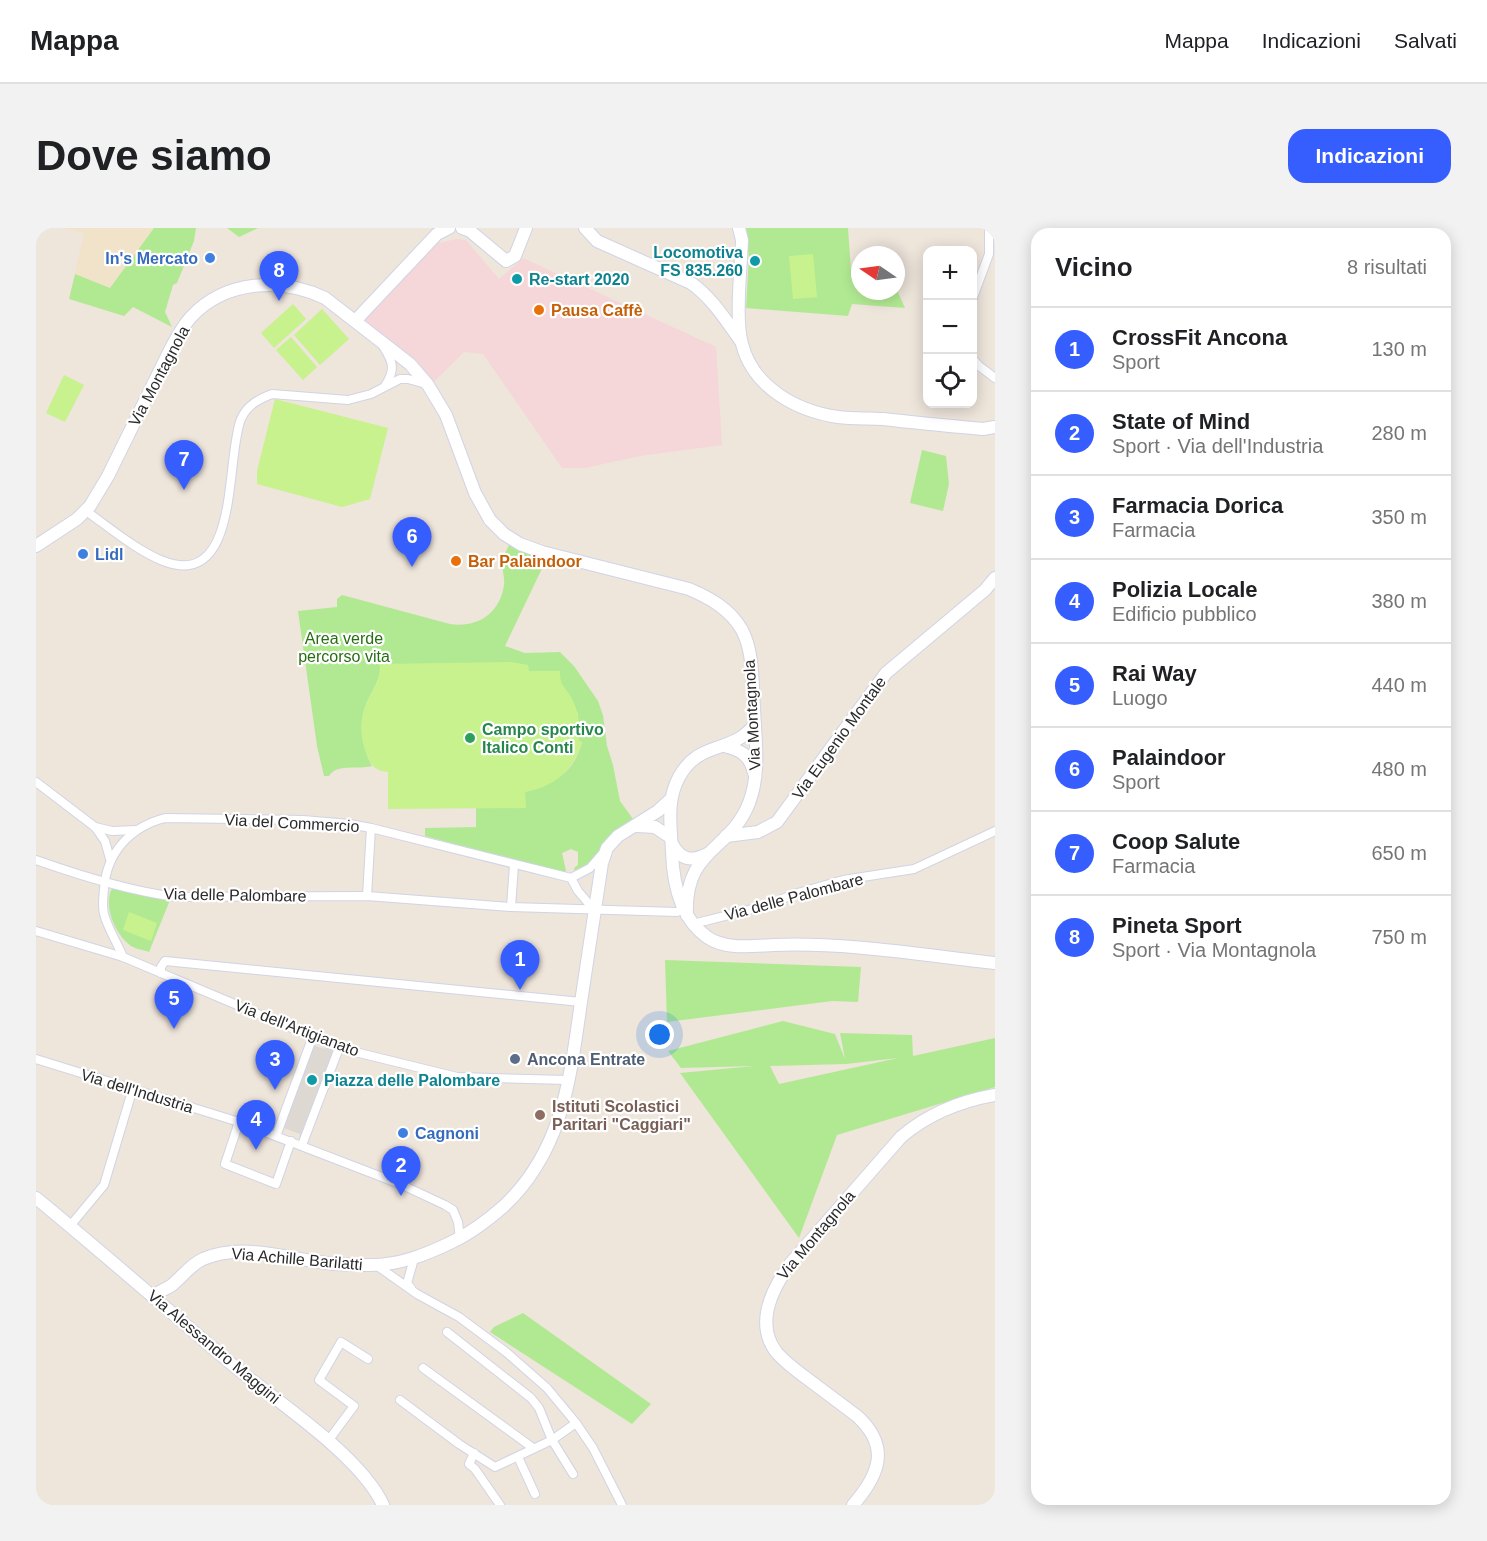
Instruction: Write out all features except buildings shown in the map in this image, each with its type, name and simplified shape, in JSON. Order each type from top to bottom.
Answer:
[{"type":"main road","points":[[356,320],[437,234],[449,228]]},
{"type":"main road","points":[[462,228],[470,231],[506,261],[515,256],[526,228]]},
{"type":"main road","points":[[585,228],[597,241],[691,283],[739,323]]},
{"type":"main road","points":[[739,228],[742,240],[739,323],[742,344]]},
{"type":"main road","name":"Via Montagnola","points":[[36,546],[86,511],[108,476],[178,334],[192,316],[211,300],[228,291],[244,287],[283,285],[299,287],[318,294],[356,320],[410,364],[428,385],[446,415],[475,493],[490,520],[504,534],[520,544],[542,552],[689,589],[707,596],[734,618],[742,631],[748,648],[755,724],[757,759],[753,792],[745,811],[726,836],[707,854],[691,878],[687,893],[686,917]]},
{"type":"main road","points":[[722,311],[740,304]]},
{"type":"main road","points":[[722,311],[759,378],[776,394],[812,412],[838,417],[983,429],[995,428]]},
{"type":"main road","name":"Via Eugenio Montale","points":[[726,836],[752,833],[766,828],[782,817],[886,673],[976,597],[995,578]]},
{"type":"main road","points":[[755,724],[744,737],[724,746],[714,747],[694,758],[678,778],[671,799],[671,840],[676,887],[686,917],[709,939],[729,946],[799,944],[873,949],[995,963]]},
{"type":"main road","points":[[724,746],[746,754],[755,776]]},
{"type":"main road","points":[[608,848],[618,836],[637,826],[671,799]]},
{"type":"main road","points":[[745,811],[752,824],[766,828]]},
{"type":"main road","points":[[637,826],[655,827],[671,840],[680,856],[687,859],[695,859],[707,854]]},
{"type":"main road","name":"Via Achille Barilatti","points":[[153,1296],[172,1284],[190,1266],[201,1260],[228,1252],[260,1253],[321,1263],[375,1265],[414,1259],[460,1239],[494,1215],[522,1189],[553,1137],[560,1117],[581,1002],[602,863],[608,848]]},
{"type":"main road","name":"Via Montagnola","points":[[853,1505],[868,1486],[878,1461],[874,1437],[857,1416],[776,1352],[767,1332],[766,1319],[770,1296],[790,1264],[901,1137],[924,1120],[947,1109],[978,1098],[995,1095]]},
{"type":"main road","name":"Via Alessandro Maggini","points":[[36,1198],[328,1441],[360,1472],[383,1505]]},
{"type":"main road","name":"Via Achille Barilatti","points":[[163,1305],[172,1284]]},
{"type":"street","points":[[977,286],[989,254],[989,228]]},
{"type":"street","points":[[379,340],[390,357],[396,377]]},
{"type":"street","points":[[86,511],[154,557],[176,565],[197,561],[207,556],[219,540],[224,525],[237,434],[241,419],[249,406],[272,394],[348,400],[360,398],[384,386],[410,364]]},
{"type":"street","points":[[977,364],[995,378]]},
{"type":"street","points":[[396,377],[428,385]]},
{"type":"street","points":[[36,782],[95,827],[105,841],[110,859]]},
{"type":"street","name":"Via del Commercio","points":[[123,957],[104,915],[104,881],[110,859],[120,844],[136,830],[165,818],[303,820],[350,824],[514,866],[571,878]]},
{"type":"street","points":[[95,827],[112,831],[136,830]]},
{"type":"street","points":[[367,896],[371,828]]},
{"type":"street","points":[[112,831],[120,844]]},
{"type":"street","name":"Via delle Palombare","points":[[36,860],[104,881],[176,897],[367,896],[686,917],[768,905],[794,894],[843,880],[914,869],[995,831]]},
{"type":"street","points":[[105,841],[120,844]]},
{"type":"street","points":[[595,911],[578,891],[571,878],[590,868],[608,848]]},
{"type":"street","points":[[511,907],[514,866]]},
{"type":"street","points":[[578,891],[579,910]]},
{"type":"street","name":"Via dell'Artigianato","points":[[36,931],[123,957],[339,1048],[457,1077],[568,1080]]},
{"type":"street","points":[[161,974],[161,967],[165,962],[581,1002]]},
{"type":"street","points":[[276,1136],[312,1036]]},
{"type":"street","points":[[302,1145],[339,1048]]},
{"type":"street","name":"Via dell'Industria","points":[[36,1059],[239,1122],[302,1145],[445,1205],[453,1210],[458,1222],[460,1239]]},
{"type":"street","points":[[70,1226],[104,1185],[133,1088]]},
{"type":"street","points":[[239,1122],[225,1164],[276,1184],[291,1141]]},
{"type":"street","points":[[406,1284],[414,1259]]},
{"type":"street","points":[[394,1263],[402,1271],[406,1284]]},
{"type":"street","points":[[375,1265],[459,1317],[506,1352],[547,1388],[593,1448],[622,1505]]},
{"type":"street","points":[[447,1332],[531,1398],[539,1408],[552,1440],[573,1474]]},
{"type":"street","points":[[328,1441],[354,1406],[319,1380],[340,1342],[368,1359]]},
{"type":"street","points":[[423,1368],[538,1446]]},
{"type":"street","points":[[400,1400],[495,1467],[552,1440],[576,1423]]},
{"type":"street","points":[[474,1454],[468,1464],[475,1469],[500,1505]]},
{"type":"street","points":[[518,1457],[535,1494]]},
{"type":"street","points":[[475,1469],[482,1460]]},
{"type":"shaded area","points":[[63,228],[154,228],[110,288],[75,274],[84,233]]},
{"type":"shaded area","points":[[457,239],[466,240],[499,279],[523,258],[716,347],[722,445],[640,456],[585,468],[562,468],[483,354],[464,352],[432,384],[424,373],[365,320],[420,258],[438,243]]},
{"type":"shaded area","name":"Piazza delle Palombare","points":[[312,1045],[325,1049],[326,1047],[335,1053],[301,1138],[299,1138],[300,1134],[281,1127]]},
{"type":"green space","points":[[154,228],[196,228],[194,241],[177,283],[173,285],[165,312],[172,327],[133,307],[124,316],[69,299],[75,274],[110,288]]},
{"type":"green space","points":[[227,228],[258,228],[239,237]]},
{"type":"green space","points":[[744,228],[848,228],[851,300],[901,300],[905,308],[852,304],[848,316],[746,308],[749,257]]},
{"type":"green space","points":[[813,254],[817,297],[793,299],[789,256]]},
{"type":"green space","points":[[293,304],[306,319],[274,348],[261,333]]},
{"type":"green space","points":[[322,309],[349,339],[320,365],[294,335]]},
{"type":"green space","points":[[291,337],[317,367],[303,380],[276,350]]},
{"type":"green space","points":[[64,375],[84,385],[65,422],[46,413]]},
{"type":"green space","points":[[275,399],[388,428],[370,499],[342,507],[257,484],[257,471]]},
{"type":"green space","points":[[922,450],[946,456],[949,484],[943,511],[910,503]]},
{"type":"green space","name":"Area verde percorso vita","points":[[509,545],[547,558],[505,646],[525,653],[560,652],[574,666],[598,701],[603,715],[607,746],[620,801],[633,819],[612,834],[597,858],[575,872],[574,868],[578,865],[578,852],[571,849],[562,853],[566,871],[564,873],[425,836],[425,828],[476,827],[476,808],[525,808],[525,792],[554,780],[568,769],[574,762],[582,742],[578,741],[578,714],[560,684],[528,671],[381,664],[378,680],[367,703],[362,721],[365,748],[372,766],[342,768],[329,776],[324,776],[317,746],[298,611],[337,607],[337,599],[342,595],[450,624],[469,624],[486,617],[498,604],[504,582],[502,560]]},
{"type":"green space","name":"Campo sportivo Italico Conti","points":[[511,662],[528,665],[529,671],[560,671],[562,683],[576,708],[579,741],[582,742],[568,769],[545,786],[525,792],[526,808],[388,809],[388,772],[378,770],[372,764],[365,750],[362,735],[363,713],[376,686],[380,664]]},
{"type":"green space","points":[[115,888],[170,900],[149,952],[131,946],[116,928],[109,905],[111,890]]},
{"type":"green space","points":[[129,912],[157,923],[151,941],[123,930]]},
{"type":"green space","points":[[665,960],[861,967],[858,1002],[832,1001],[667,1022]]},
{"type":"green space","points":[[783,1021],[835,1034],[845,1059],[840,1033],[912,1035],[913,1056],[995,1038],[995,1087],[837,1135],[799,1238],[680,1073],[754,1066],[681,1068],[668,1051]],"holes":[[[898,1058],[779,1084],[770,1066],[846,1064]]]},
{"type":"green space","points":[[523,1313],[651,1404],[632,1424],[490,1332],[494,1327]]},
{"type":"place","name":"In's Mercato","points":[[210,258]]},
{"type":"place","name":"Locomotiva FS 835.260","points":[[755,261]]},
{"type":"place","name":"Re-start 2020","points":[[517,279]]},
{"type":"place","name":"Pineta Sport","points":[[279,301]]},
{"type":"place","name":"Pausa Caffè","points":[[539,310]]},
{"type":"place","name":"Coop Salute","points":[[184,490]]},
{"type":"place","name":"Lidl","points":[[83,554]]},
{"type":"place","name":"Bar Palaindoor","points":[[456,561]]},
{"type":"place","name":"Palaindoor","points":[[412,567]]},
{"type":"place","name":"Campo sportivo Italico Conti","points":[[470,738]]},
{"type":"place","name":"CrossFit Ancona","points":[[520,990]]},
{"type":"place","name":"Rai Way","points":[[174,1029]]},
{"type":"place","name":"Ancona Entrate","points":[[515,1059]]},
{"type":"place","name":"Piazza delle Palombare","points":[[312,1080]]},
{"type":"place","name":"Farmacia Dorica","points":[[275,1090]]},
{"type":"place","name":"Istituti Scolastici Paritari \"Caggiari\"","points":[[540,1115]]},
{"type":"place","name":"Cagnoni","points":[[403,1133]]},
{"type":"place","name":"Polizia Locale","points":[[256,1150]]},
{"type":"place","name":"State of Mind","points":[[401,1196]]}]
